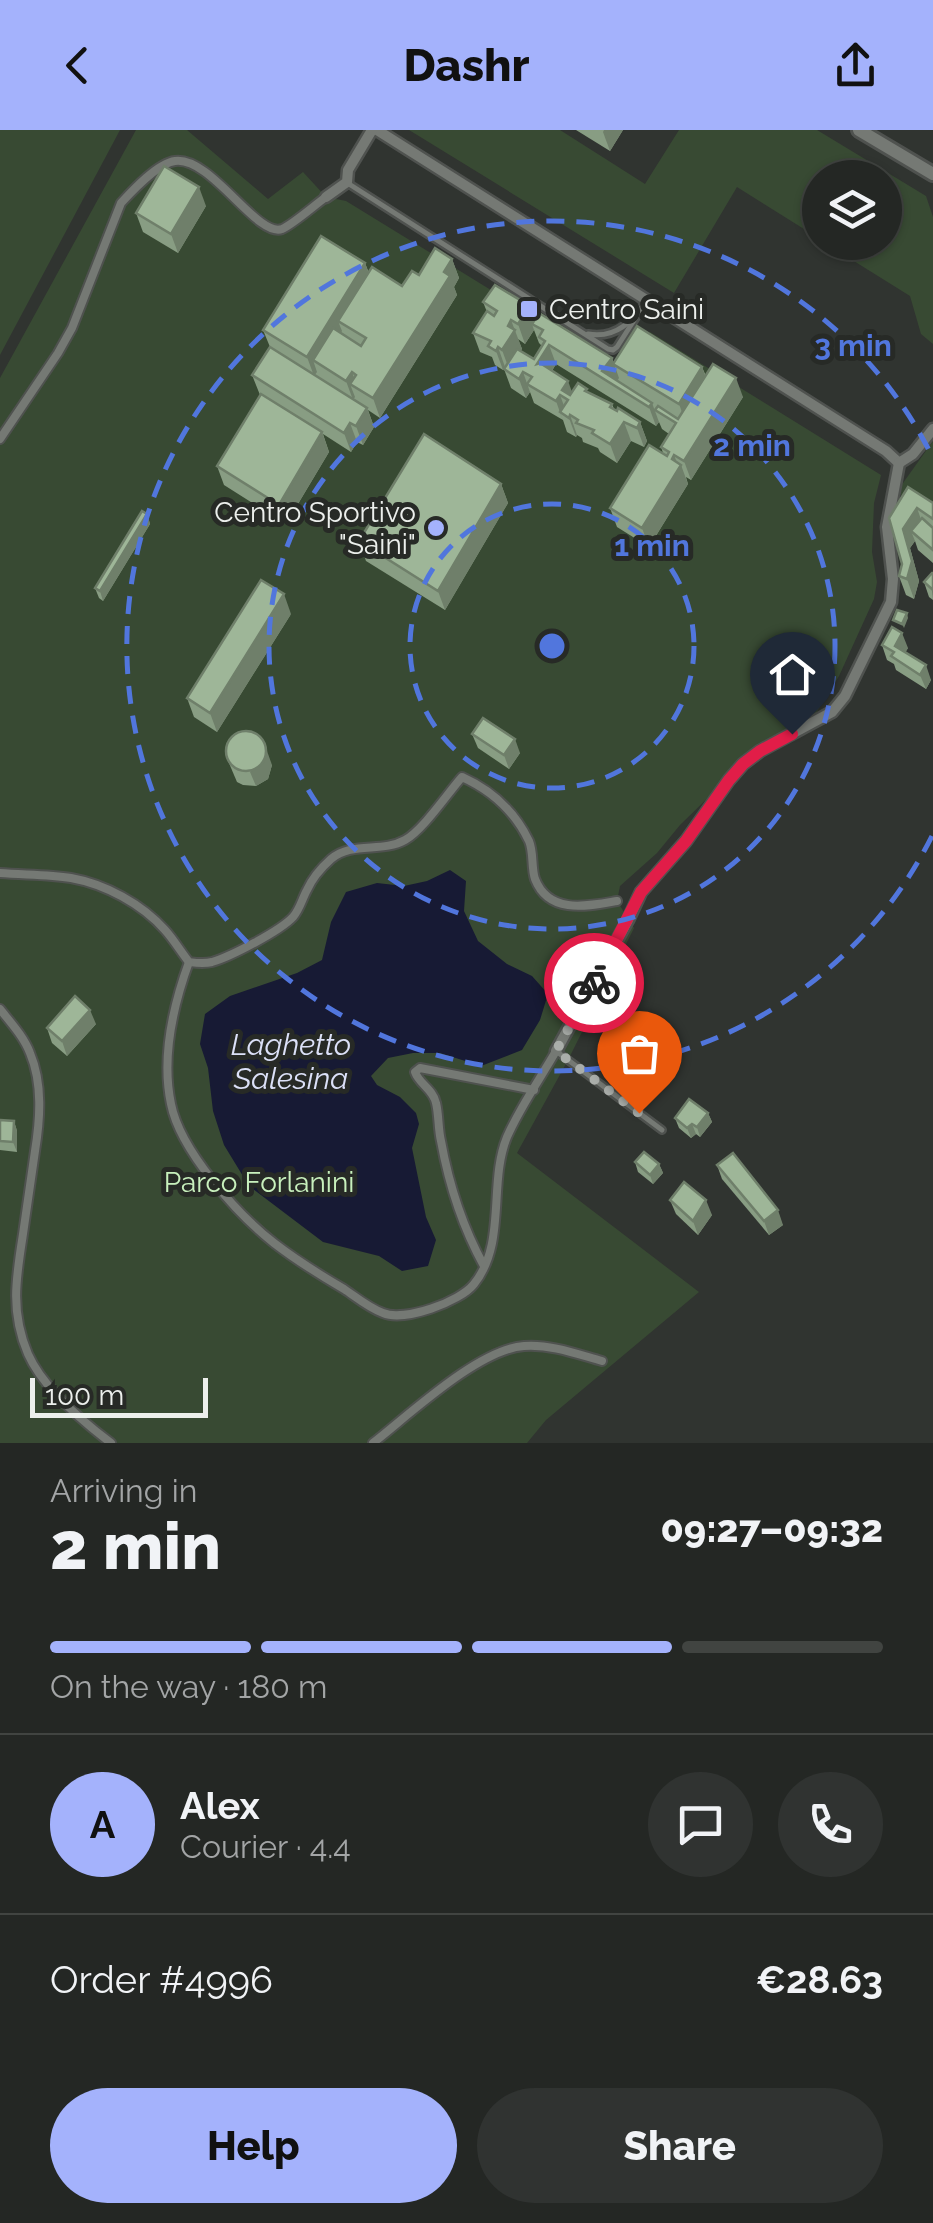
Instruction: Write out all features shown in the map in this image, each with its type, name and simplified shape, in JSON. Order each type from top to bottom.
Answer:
[{"type":"street","points":[[0,439],[72,328],[122,204],[163,165],[184,161],[197,167],[262,225],[282,230],[347,182],[348,170],[374,130],[886,451],[899,463],[887,527],[893,579],[891,602],[845,696],[824,718],[743,764],[686,841],[641,892],[625,902],[564,906],[552,900],[536,881],[531,847],[514,815],[489,793],[462,777],[405,840],[344,851],[332,858],[308,886],[301,906],[285,923],[226,957],[206,963],[189,962],[165,930],[147,914],[99,886],[70,877],[0,873]]},
{"type":"street","points":[[859,130],[933,174]]},
{"type":"street","points":[[899,463],[920,448],[933,429]]},
{"type":"street","points":[[189,962],[176,997],[168,1082],[171,1106],[196,1159],[229,1200],[271,1241],[306,1266],[382,1314],[415,1314],[461,1295],[474,1284],[484,1266],[494,1229],[500,1162],[507,1138],[628,920],[625,902]]},
{"type":"street","points":[[0,1009],[30,1054],[38,1084],[40,1120],[15,1287],[17,1322],[30,1357],[46,1382],[111,1443]]},
{"type":"street","points":[[484,1266],[465,1229],[447,1175],[434,1096],[415,1072],[420,1068],[534,1090]]},
{"type":"street","points":[[373,1443],[477,1362],[506,1348],[559,1349],[602,1361]]},
{"type":"lane","points":[[347,182],[613,350],[646,301]]},
{"type":"lane","points":[[585,334],[614,332],[638,314]]},
{"type":"lane","points":[[556,1051],[662,1130]]},
{"type":"green space","points":[[0,130],[120,130],[0,355]]},
{"type":"green space","name":"Parco Forlanini","points":[[136,130],[187,130],[268,199],[303,172],[326,197],[346,201],[623,371],[650,332],[881,475],[874,503],[874,599],[839,676],[808,726],[759,753],[724,782],[620,886],[617,901],[634,928],[517,1153],[699,1292],[546,1420],[527,1443],[0,1443],[0,378]]},
{"type":"green space","points":[[409,130],[560,130],[645,184],[679,130],[817,130],[867,160],[802,160],[802,228],[737,187],[674,293]]},
{"type":"green space","points":[[902,181],[926,196],[933,217],[933,344],[921,334],[910,296],[852,260],[902,260]]},
{"type":"green space","points":[[933,441],[933,518],[904,499],[898,490]]},
{"type":"water","name":"Laghetto Salesina","points":[[450,870],[466,881],[464,911],[478,941],[507,964],[532,976],[548,994],[540,1020],[522,1050],[481,1066],[440,1053],[413,1053],[388,1058],[371,1076],[377,1085],[400,1097],[416,1113],[419,1124],[412,1148],[426,1217],[436,1240],[428,1266],[402,1271],[379,1256],[323,1242],[249,1186],[224,1145],[200,1044],[205,1014],[230,996],[322,960],[331,922],[346,892],[377,883],[404,886]]},
{"type":"building","points":[[164,166],[199,187],[171,234],[136,213]]},
{"type":"building","points":[[321,236],[365,263],[307,357],[263,330]]},
{"type":"building","points":[[435,248],[452,259],[444,272],[450,276],[373,398],[350,384],[356,375],[352,372],[346,381],[313,360],[333,328],[361,346],[366,338],[338,321],[372,267],[402,286],[412,271],[419,275]]},
{"type":"building","points":[[495,285],[530,306],[518,324],[511,320],[508,326],[515,330],[502,350],[498,347],[496,351],[488,346],[491,341],[473,333],[487,311],[494,316],[497,311],[483,302]]},
{"type":"building","points":[[539,313],[612,358],[602,371],[652,403],[649,407],[549,345],[537,364],[568,381],[562,390],[570,395],[578,383],[585,391],[612,404],[610,407],[640,422],[637,428],[624,422],[610,444],[592,433],[594,430],[560,412],[568,400],[560,395],[556,401],[527,384],[532,377],[523,372],[519,379],[504,369],[517,349],[534,359],[545,341],[539,337],[543,330],[532,324]]},
{"type":"building","points":[[637,326],[702,367],[679,404],[613,364]]},
{"type":"building","points":[[270,347],[367,408],[356,426],[350,423],[344,433],[252,375]]},
{"type":"building","points":[[713,364],[736,378],[684,461],[674,455],[672,459],[681,465],[642,528],[610,508],[649,445],[667,456],[669,452],[661,447],[676,423],[655,410],[658,406],[678,419]]},
{"type":"building","points":[[261,394],[322,432],[279,505],[217,466]]},
{"type":"building","points":[[424,434],[501,484],[438,591],[359,541]]},
{"type":"building","points":[[908,487],[933,503],[933,519],[917,508],[903,529],[912,561],[907,579],[899,576],[902,564],[889,518]]},
{"type":"building","points":[[142,511],[147,514],[100,591],[95,588]]},
{"type":"building","points":[[922,518],[933,528],[933,550],[911,531]]},
{"type":"building","points":[[933,573],[933,590],[924,582]]},
{"type":"building","points":[[261,580],[284,594],[210,713],[187,698]]},
{"type":"building","points":[[897,610],[907,613],[902,624],[893,620]]},
{"type":"building","points":[[892,627],[902,633],[895,646],[926,665],[920,675],[891,656],[894,652],[882,645]]},
{"type":"building","points":[[483,718],[515,739],[504,755],[472,734]]},
{"type":"building","points":[[246,731],[260,737],[266,751],[260,765],[246,771],[232,765],[226,751],[232,737]]},
{"type":"building","points":[[75,996],[90,1010],[62,1041],[47,1028]]},
{"type":"building","points":[[689,1099],[708,1113],[697,1127],[692,1124],[687,1128],[675,1118]]},
{"type":"building","points":[[0,1120],[14,1121],[13,1142],[0,1141]]},
{"type":"building","points":[[644,1152],[659,1164],[650,1175],[635,1162]]},
{"type":"building","points":[[733,1153],[778,1210],[764,1221],[717,1165]]},
{"type":"building","points":[[684,1182],[706,1200],[693,1221],[670,1200]]},
{"type":"way so far","points":[[594,983],[556,1051],[639,1113]]},
{"type":"place","name":"Centro Saini","points":[[529,309]]},
{"type":"place","name":"Centro Sportivo \"Saini\"","points":[[436,528]]},
{"type":"route","points":[[594,983],[641,892],[686,841],[729,780],[760,751],[792,734]]}]
